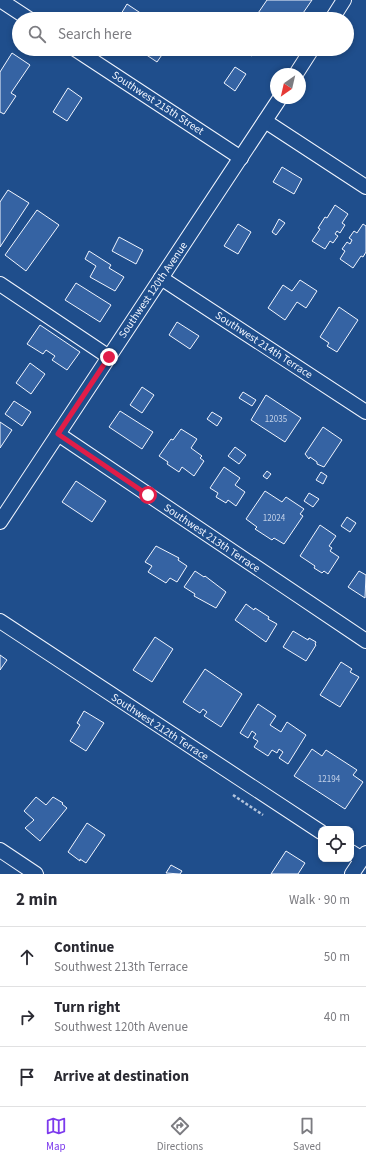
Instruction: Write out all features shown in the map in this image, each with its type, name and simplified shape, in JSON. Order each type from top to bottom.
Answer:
[{"type":"street","points":[[0,0],[18,12]]},
{"type":"street","points":[[336,12],[344,0]]},
{"type":"street","name":"Southwest 215th Street","points":[[86,56],[241,158]]},
{"type":"street","points":[[300,68],[308,56]]},
{"type":"street","name":"Southwest 120th Avenue","points":[[0,522],[276,104]]},
{"type":"street","points":[[265,121],[366,187]]},
{"type":"street","name":"Southwest 214th Terrace","points":[[161,278],[366,412]]},
{"type":"street","points":[[0,284],[109,357]]},
{"type":"street","name":"Southwest 213th Terrace","points":[[58,434],[366,641]]},
{"type":"street","name":"Southwest 212th Terrace","points":[[0,621],[318,830]]},
{"type":"street","points":[[0,850],[36,874]]},
{"type":"street","points":[[352,874],[360,854]]},
{"type":"path","points":[[233,795],[263,815]]},
{"type":"building","points":[[267,0],[312,0],[304,12],[259,12]]},
{"type":"building","points":[[127,4],[139,12],[122,12]]},
{"type":"building","points":[[12,53],[12,56],[16,56],[30,65],[11,93],[16,96],[4,114],[0,112],[0,72]]},
{"type":"building","points":[[148,56],[161,56],[157,62]]},
{"type":"building","points":[[235,67],[246,74],[235,91],[224,83]]},
{"type":"building","points":[[68,88],[82,98],[67,121],[53,112]]},
{"type":"building","points":[[282,167],[302,179],[294,194],[273,182]]},
{"type":"building","points":[[8,190],[29,203],[0,247],[0,202]]},
{"type":"building","points":[[335,205],[348,214],[342,223],[345,225],[340,233],[337,231],[335,234],[338,236],[333,243],[330,241],[325,249],[312,241],[320,229],[318,228],[325,217],[327,218]]},
{"type":"building","points":[[37,210],[59,225],[26,271],[5,255]]},
{"type":"building","points":[[279,219],[285,223],[276,235],[272,232]]},
{"type":"building","points":[[238,224],[251,232],[238,254],[224,246]]},
{"type":"building","points":[[363,224],[366,226],[366,252],[363,257],[361,256],[353,268],[340,259],[345,251],[342,249],[347,242],[350,244],[352,240],[349,238],[354,231],[357,233]]},
{"type":"building","points":[[119,237],[143,250],[136,264],[112,251]]},
{"type":"building","points":[[89,251],[111,265],[109,268],[124,277],[115,291],[90,277],[96,266],[85,259]]},
{"type":"building","points":[[300,280],[317,291],[306,308],[297,302],[285,320],[268,308],[283,285],[292,291]]},
{"type":"building","points":[[76,283],[111,305],[100,322],[65,300]]},
{"type":"building","points":[[339,307],[358,320],[337,352],[327,346],[329,343],[320,337]]},
{"type":"building","points":[[177,322],[199,336],[190,349],[169,335]]},
{"type":"building","points":[[40,325],[80,352],[67,370],[52,360],[55,356],[46,350],[43,354],[27,344]]},
{"type":"building","points":[[30,363],[45,374],[31,394],[16,383]]},
{"type":"building","points":[[142,387],[154,395],[142,413],[130,405]]},
{"type":"building","points":[[243,392],[256,400],[252,406],[239,398]]},
{"type":"building","points":[[266,395],[301,418],[285,442],[251,420]]},
{"type":"building","points":[[14,401],[31,412],[22,426],[5,414]]},
{"type":"building","points":[[120,411],[153,432],[142,449],[109,427]]},
{"type":"building","points":[[212,412],[222,418],[217,426],[207,419]]},
{"type":"building","points":[[0,422],[12,430],[0,448]]},
{"type":"building","points":[[323,427],[342,440],[324,467],[317,464],[317,462],[310,457],[309,459],[305,454]]},
{"type":"building","points":[[181,429],[197,439],[191,448],[202,456],[200,458],[204,461],[194,476],[182,467],[179,472],[167,464],[168,462],[159,456],[171,439],[173,440]]},
{"type":"building","points":[[235,447],[246,455],[239,464],[228,456]]},
{"type":"building","points":[[224,467],[240,478],[235,485],[245,492],[236,506],[228,500],[226,503],[216,497],[218,493],[210,488]]},
{"type":"building","points":[[267,471],[271,474],[267,479],[263,476]]},
{"type":"building","points":[[321,472],[327,476],[323,484],[316,480]]},
{"type":"building","points":[[76,481],[106,501],[92,522],[62,502]]},
{"type":"building","points":[[265,491],[282,502],[286,497],[304,509],[300,514],[303,516],[284,544],[274,538],[272,540],[255,529],[257,527],[246,519]]},
{"type":"building","points":[[309,493],[319,499],[313,507],[304,501]]},
{"type":"building","points":[[347,517],[356,523],[350,532],[341,526]]},
{"type":"building","points":[[320,525],[336,536],[329,546],[332,548],[330,551],[339,557],[328,574],[324,571],[322,573],[314,568],[315,566],[300,556]]},
{"type":"building","points":[[156,546],[179,558],[178,560],[187,566],[177,582],[170,578],[166,583],[148,572],[152,566],[145,562]]},
{"type":"building","points":[[195,571],[204,577],[205,576],[226,592],[216,608],[194,596],[195,594],[184,587]]},
{"type":"building","points":[[359,571],[366,575],[365,598],[348,587]]},
{"type":"building","points":[[246,604],[254,610],[255,608],[269,617],[268,619],[277,624],[266,642],[235,620]]},
{"type":"building","points":[[293,631],[308,640],[309,638],[316,642],[316,645],[306,661],[283,647]]},
{"type":"building","points":[[155,637],[173,649],[152,682],[133,670]]},
{"type":"building","points":[[0,655],[7,660],[0,670]]},
{"type":"building","points":[[341,662],[352,669],[350,672],[359,677],[340,707],[320,695]]},
{"type":"building","points":[[205,669],[242,694],[221,727],[204,716],[207,712],[203,709],[200,713],[183,702]]},
{"type":"building","points":[[258,704],[276,716],[270,725],[281,732],[287,722],[306,735],[288,764],[279,758],[283,752],[279,749],[277,753],[272,750],[268,756],[254,747],[258,741],[253,738],[256,734],[252,731],[248,738],[240,733]]},
{"type":"building","points":[[84,711],[104,723],[86,751],[70,741],[80,725],[77,723]]},
{"type":"building","points":[[312,749],[322,756],[326,750],[357,770],[353,775],[363,782],[345,809],[294,776]]},
{"type":"building","points":[[36,797],[46,805],[53,797],[63,803],[62,804],[67,808],[40,841],[25,828],[34,820],[24,811]]},
{"type":"building","points":[[87,823],[105,835],[86,863],[80,859],[80,861],[68,852]]},
{"type":"building","points":[[286,851],[305,863],[298,874],[271,874]]},
{"type":"building","points":[[171,865],[182,871],[180,874],[166,873]]},
{"type":"route","points":[[109,357],[58,434],[148,495]]}]
